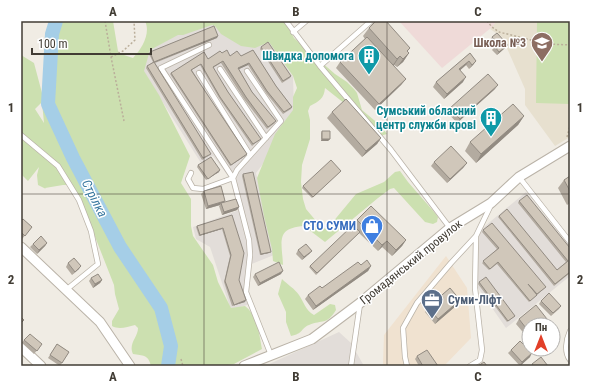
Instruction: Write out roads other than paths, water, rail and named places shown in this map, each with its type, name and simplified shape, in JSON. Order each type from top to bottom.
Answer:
[{"type":"street","name":"Громадянський провулок","points":[[244,366],[312,339],[360,303],[450,228],[491,203],[519,177],[570,146]]},
{"type":"street","points":[[21,247],[100,322],[130,366]]},
{"type":"street","points":[[21,347],[41,366]]},
{"type":"lane","points":[[286,21],[320,66],[391,150],[450,228]]},
{"type":"lane","points":[[293,32],[306,21]]},
{"type":"lane","points":[[320,66],[371,21]]},
{"type":"lane","points":[[209,45],[161,68],[233,178],[249,240],[250,255],[246,292],[271,355]]},
{"type":"lane","points":[[220,69],[266,138]]},
{"type":"lane","points":[[191,173],[188,179],[193,188],[203,190],[233,178],[237,170],[281,121],[247,71]]},
{"type":"lane","points":[[199,73],[250,155]]},
{"type":"lane","points":[[21,135],[58,166],[79,200],[92,231],[98,264],[66,290]]},
{"type":"lane","points":[[519,177],[570,242]]},
{"type":"lane","points":[[407,366],[403,328],[417,303],[476,236],[491,203]]},
{"type":"lane","points":[[476,236],[475,288],[482,350],[480,360],[484,366]]},
{"type":"lane","points":[[351,366],[360,303]]},
{"type":"lane","points":[[570,331],[567,338],[566,355],[570,360]]},
{"type":"lane","points":[[470,366],[480,360]]},
{"type":"waterway","name":"Стрілка","points":[[56,21],[52,34],[48,104],[73,158],[120,247],[161,308],[171,346],[168,366]]},
{"type":"place","name":"Школа №3","points":[[542,62]]},
{"type":"place","name":"Швидка допомога","points":[[369,76]]},
{"type":"place","name":"Сумський обласний центр служби крові","points":[[491,138]]},
{"type":"place","name":"СТО СУМИ","points":[[372,246]]},
{"type":"place","name":"Суми-Ліфт","points":[[432,320]]}]
